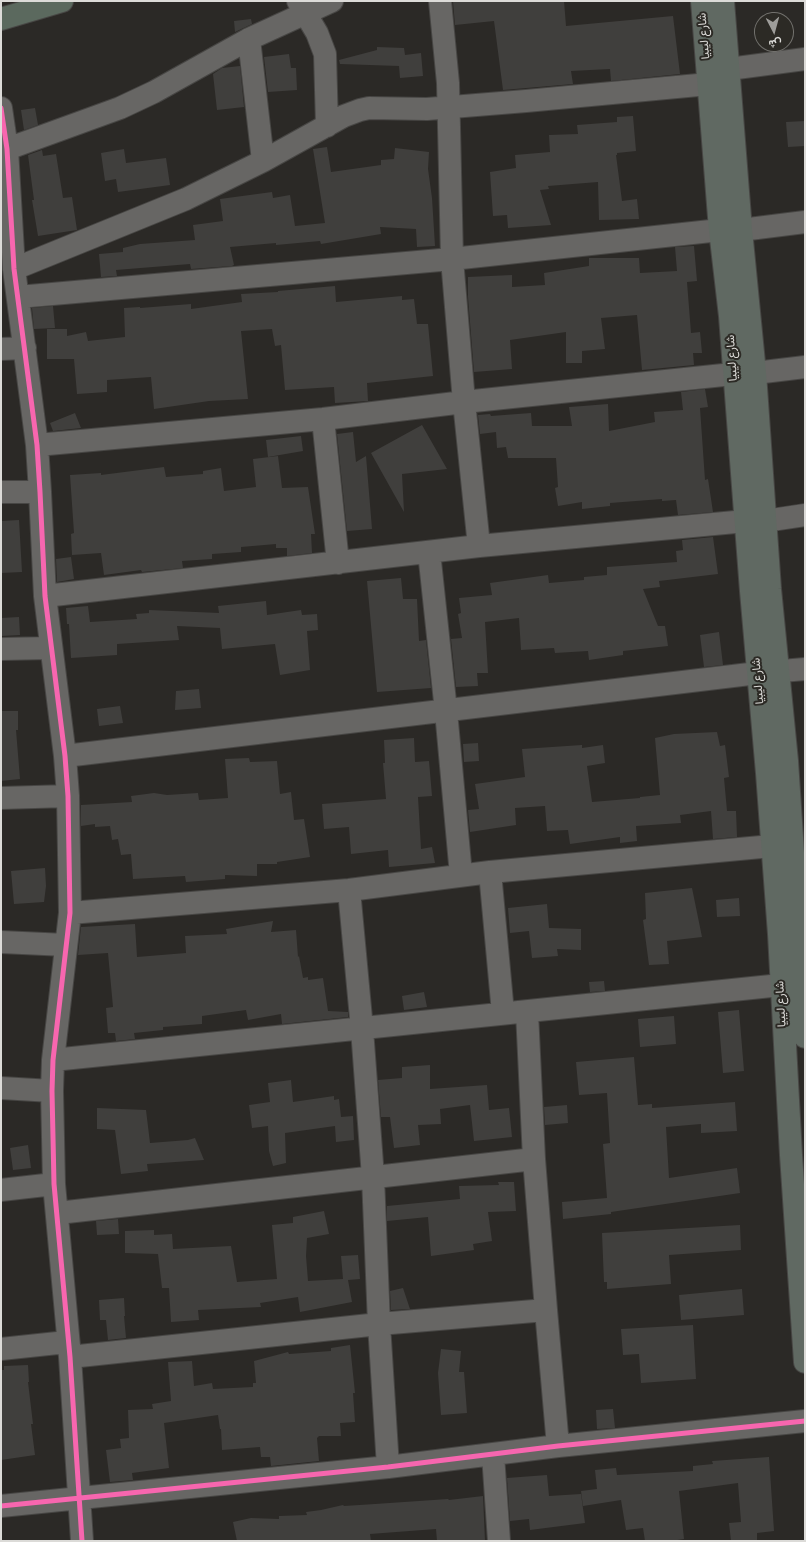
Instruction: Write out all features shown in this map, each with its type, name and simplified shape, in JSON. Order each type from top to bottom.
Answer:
[{"type":"highway","points":[[1,18],[62,1]]},
{"type":"main road","name":"شارع ليبيا","points":[[702,1],[709,84],[731,230],[755,373],[755,521],[768,672],[790,843],[804,985],[805,1036]]},
{"type":"main road","name":"شارع ليبيا","points":[[723,1],[729,69],[731,230],[730,316],[733,374],[742,461],[755,521]]},
{"type":"main road","name":"شارع ليبيا","points":[[790,843],[781,986],[798,1154],[805,1362]]},
{"type":"street","points":[[7,149],[120,108],[168,84],[249,39],[302,7],[332,1]]},
{"type":"street","points":[[440,1],[448,83],[452,259],[464,402],[479,546]]},
{"type":"street","points":[[302,7],[322,44],[325,54],[327,126]]},
{"type":"street","points":[[249,39],[263,161]]},
{"type":"street","points":[[729,69],[805,59]]},
{"type":"street","points":[[14,269],[186,199],[263,161],[344,116],[360,110],[369,108],[428,109],[709,84]]},
{"type":"street","points":[[1,108],[7,149],[6,202],[36,444],[45,596],[65,756],[68,796],[70,913],[53,1060],[52,1091],[54,1184],[58,1213],[69,1350],[82,1541]]},
{"type":"street","points":[[18,297],[452,259],[805,222]]},
{"type":"street","points":[[1,350],[25,348]]},
{"type":"street","points":[[755,373],[805,367]]},
{"type":"street","points":[[36,444],[323,419],[464,402],[733,374]]},
{"type":"street","points":[[323,419],[338,563]]},
{"type":"street","points":[[1,492],[40,492]]},
{"type":"street","points":[[45,596],[479,546],[755,521],[805,515]]},
{"type":"street","points":[[429,552],[446,711],[461,875]]},
{"type":"street","points":[[1,649],[51,648]]},
{"type":"street","points":[[65,756],[768,672],[805,669]]},
{"type":"street","points":[[1,798],[68,796]]},
{"type":"street","points":[[70,913],[349,890],[461,875],[790,843]]},
{"type":"street","points":[[490,872],[503,1013]]},
{"type":"street","points":[[349,890],[362,1029],[373,1177],[379,1324],[388,1467]]},
{"type":"street","points":[[1,942],[66,945]]},
{"type":"street","points":[[53,1060],[362,1029],[503,1013],[527,1012],[781,986]]},
{"type":"street","points":[[527,1012],[534,1159],[558,1446]]},
{"type":"street","points":[[1,1088],[52,1091]]},
{"type":"street","points":[[58,1213],[534,1159]]},
{"type":"street","points":[[1,1190],[54,1184]]},
{"type":"street","points":[[1,1348],[69,1350],[546,1310]]},
{"type":"street","points":[[1,1506],[388,1467],[558,1446],[805,1421]]},
{"type":"street","points":[[493,1455],[499,1541]]},
{"type":"building","points":[[453,1],[564,1],[566,26],[673,16],[680,74],[611,81],[610,69],[571,71],[573,84],[503,90],[494,21],[455,25]]},
{"type":"building","points":[[251,19],[252,24],[235,32],[234,21]]},
{"type":"building","points":[[377,47],[404,48],[405,55],[421,53],[423,76],[400,78],[399,66],[340,64],[339,60],[377,50]]},
{"type":"building","points":[[289,54],[291,68],[296,68],[297,90],[268,92],[264,57]]},
{"type":"building","points":[[240,66],[244,107],[217,110],[213,74],[222,68]]},
{"type":"building","points":[[35,108],[38,125],[24,130],[21,110]]},
{"type":"building","points":[[633,116],[636,151],[617,153],[616,155],[622,201],[637,199],[639,219],[599,220],[598,182],[548,186],[549,189],[540,190],[551,225],[508,228],[507,215],[493,216],[490,172],[516,168],[515,155],[550,152],[549,135],[578,134],[577,125],[617,122],[617,117]]},
{"type":"building","points":[[805,121],[805,146],[788,147],[786,122]]},
{"type":"building","points":[[327,147],[331,172],[381,165],[381,160],[394,159],[395,148],[429,152],[428,169],[432,198],[435,246],[417,247],[416,229],[380,227],[381,234],[321,244],[320,241],[230,247],[234,265],[232,266],[191,269],[190,264],[116,270],[117,276],[101,277],[99,254],[123,252],[123,248],[140,244],[195,240],[193,225],[223,221],[220,199],[272,192],[273,198],[290,195],[295,226],[325,223],[313,149]]},
{"type":"building","points":[[124,149],[126,163],[166,158],[170,185],[118,192],[116,179],[105,181],[101,153]]},
{"type":"building","points":[[42,150],[43,156],[56,154],[63,198],[72,197],[77,230],[38,236],[32,200],[34,200],[28,155]]},
{"type":"building","points":[[694,246],[697,281],[687,282],[691,333],[700,332],[702,353],[693,353],[694,365],[642,370],[637,315],[601,318],[605,349],[582,351],[582,363],[566,363],[566,332],[510,340],[512,369],[474,372],[468,297],[468,277],[512,275],[512,287],[545,285],[544,273],[589,266],[589,258],[639,258],[640,273],[677,271],[675,247]]},
{"type":"building","points":[[335,286],[336,302],[402,296],[402,300],[414,299],[417,324],[428,324],[433,376],[367,383],[368,401],[335,403],[334,387],[285,390],[281,345],[275,346],[272,329],[241,331],[248,399],[209,401],[154,409],[151,377],[107,380],[107,392],[77,394],[74,359],[47,359],[47,329],[67,329],[67,336],[86,332],[88,341],[125,337],[124,308],[191,304],[191,309],[242,302],[241,294]]},
{"type":"building","points":[[53,306],[55,328],[34,329],[32,308]]},
{"type":"building","points":[[705,389],[708,407],[700,408],[705,480],[708,479],[713,512],[678,515],[676,500],[662,501],[662,499],[610,503],[610,506],[582,509],[582,502],[558,506],[555,488],[558,487],[556,458],[508,458],[506,447],[497,448],[496,432],[480,434],[478,415],[490,414],[491,416],[531,413],[532,426],[572,426],[569,407],[608,404],[609,431],[655,422],[654,412],[683,410],[681,392]]},
{"type":"building","points":[[75,413],[81,428],[53,431],[50,423]]},
{"type":"building","points":[[422,425],[447,469],[402,474],[404,512],[371,453]]},
{"type":"building","points":[[353,432],[356,462],[366,456],[372,529],[347,531],[337,434]]},
{"type":"building","points":[[301,436],[303,451],[268,457],[266,440]]},
{"type":"building","points":[[278,456],[282,488],[308,487],[315,534],[311,534],[312,553],[287,556],[287,548],[276,548],[276,544],[241,547],[241,552],[212,554],[212,559],[182,561],[183,568],[142,572],[141,570],[104,575],[101,553],[72,555],[71,534],[74,533],[70,475],[101,473],[101,475],[164,467],[166,477],[203,474],[203,471],[221,468],[224,491],[256,487],[253,459]]},
{"type":"building","points":[[19,520],[22,572],[1,573],[1,521]]},
{"type":"building","points":[[713,537],[718,574],[659,581],[660,587],[643,589],[658,626],[665,626],[668,646],[623,651],[623,655],[589,660],[588,651],[555,653],[554,648],[521,650],[519,618],[485,622],[488,673],[477,673],[478,686],[456,687],[451,639],[462,638],[458,614],[461,613],[459,598],[492,595],[490,583],[548,575],[549,583],[584,580],[584,577],[607,575],[607,567],[677,562],[676,551],[683,550],[682,540]]},
{"type":"building","points":[[71,557],[74,579],[57,582],[56,559]]},
{"type":"building","points":[[401,578],[403,599],[417,599],[419,641],[426,640],[431,688],[377,692],[367,581]]},
{"type":"building","points":[[266,601],[267,615],[301,610],[302,615],[317,614],[318,630],[307,631],[310,670],[280,675],[275,644],[222,649],[220,628],[177,626],[179,640],[117,644],[117,655],[71,658],[69,624],[67,624],[66,608],[88,606],[90,622],[137,619],[136,614],[149,613],[149,610],[219,613],[218,606]]},
{"type":"building","points":[[19,617],[20,635],[1,636],[1,618]]},
{"type":"building","points":[[719,632],[723,665],[704,667],[700,635]]},
{"type":"building","points":[[199,689],[201,708],[175,710],[176,691]]},
{"type":"building","points":[[120,706],[123,723],[99,726],[97,709]]},
{"type":"building","points":[[1,711],[18,711],[18,730],[16,730],[20,779],[1,781]]},
{"type":"building","points":[[717,732],[720,746],[725,745],[729,777],[724,778],[727,811],[736,811],[737,837],[713,839],[711,811],[680,815],[681,823],[636,826],[637,841],[620,843],[620,837],[570,844],[568,830],[547,831],[545,806],[515,808],[516,825],[470,832],[468,810],[479,809],[475,784],[525,777],[522,749],[582,745],[582,748],[603,745],[605,763],[587,766],[592,802],[640,798],[660,795],[655,738],[674,734]]},
{"type":"building","points":[[414,738],[415,762],[429,761],[432,796],[418,797],[421,849],[432,847],[435,863],[389,867],[388,850],[351,854],[349,827],[324,829],[322,804],[386,799],[383,763],[385,763],[384,740]]},
{"type":"building","points":[[478,743],[479,761],[464,762],[463,744]]},
{"type":"building","points":[[249,758],[250,762],[277,761],[280,794],[291,792],[294,820],[304,819],[310,857],[277,862],[277,864],[257,864],[257,876],[225,875],[225,879],[186,882],[185,876],[133,879],[131,854],[121,855],[118,839],[112,840],[110,826],[95,827],[95,824],[81,826],[81,805],[132,802],[131,796],[154,793],[167,795],[198,793],[199,800],[228,798],[225,759]]},
{"type":"building","points":[[45,868],[46,886],[44,902],[14,904],[11,871]]},
{"type":"building","points":[[692,888],[702,937],[667,941],[669,964],[649,965],[643,920],[646,919],[645,893]]},
{"type":"building","points":[[739,898],[740,916],[717,917],[716,900]]},
{"type":"building","points":[[547,904],[549,928],[581,929],[581,950],[557,949],[558,956],[532,958],[529,931],[510,933],[508,908]]},
{"type":"building","points":[[273,921],[271,932],[296,930],[298,957],[299,956],[303,978],[308,977],[308,980],[323,978],[328,1011],[348,1012],[348,1017],[282,1024],[281,1014],[248,1020],[246,1010],[202,1016],[202,1024],[163,1027],[163,1030],[134,1033],[135,1039],[116,1041],[115,1033],[108,1033],[106,1008],[113,1007],[108,953],[78,955],[81,927],[135,924],[137,957],[186,953],[185,936],[227,934],[226,929]]},
{"type":"building","points":[[604,981],[605,991],[590,992],[589,982]]},
{"type":"building","points":[[424,992],[427,1007],[404,1010],[402,996]]},
{"type":"building","points":[[739,1010],[744,1071],[723,1073],[718,1012]]},
{"type":"building","points":[[674,1016],[676,1044],[640,1047],[638,1019]]},
{"type":"building","points":[[634,1057],[638,1105],[652,1104],[652,1108],[735,1102],[737,1131],[701,1133],[701,1124],[666,1127],[669,1178],[737,1168],[740,1193],[611,1212],[611,1214],[563,1219],[562,1202],[607,1198],[603,1144],[610,1143],[607,1093],[579,1095],[576,1062]]},
{"type":"building","points":[[430,1065],[430,1089],[487,1085],[489,1110],[509,1108],[512,1137],[474,1141],[470,1105],[440,1109],[441,1124],[418,1125],[420,1145],[394,1148],[390,1117],[381,1117],[378,1080],[402,1078],[402,1067]]},
{"type":"building","points":[[291,1080],[293,1102],[334,1096],[334,1100],[339,1099],[341,1117],[353,1116],[354,1140],[336,1142],[335,1126],[285,1133],[286,1163],[273,1166],[269,1151],[268,1126],[252,1128],[249,1105],[270,1102],[268,1083]]},
{"type":"building","points":[[567,1105],[568,1123],[545,1125],[544,1107]]},
{"type":"building","points":[[97,1108],[146,1110],[150,1143],[188,1140],[195,1138],[204,1160],[147,1164],[148,1171],[121,1174],[115,1130],[97,1129]]},
{"type":"building","points":[[28,1145],[31,1168],[13,1170],[10,1148]]},
{"type":"building","points":[[498,1182],[514,1182],[516,1211],[488,1212],[492,1241],[473,1244],[474,1250],[431,1256],[428,1217],[387,1221],[387,1206],[460,1199],[459,1186],[499,1185]]},
{"type":"building","points":[[324,1211],[329,1234],[307,1238],[306,1256],[308,1281],[343,1279],[341,1256],[358,1255],[360,1279],[348,1280],[352,1302],[300,1312],[298,1297],[260,1303],[261,1307],[198,1310],[199,1320],[171,1322],[169,1288],[162,1288],[158,1254],[125,1253],[125,1231],[154,1230],[154,1235],[172,1234],[173,1249],[231,1246],[237,1282],[277,1279],[272,1225],[293,1223],[293,1217]]},
{"type":"building","points":[[118,1219],[119,1234],[97,1235],[96,1221]]},
{"type":"building","points":[[740,1225],[741,1250],[669,1255],[671,1284],[607,1289],[607,1282],[604,1282],[602,1233]]},
{"type":"building","points":[[403,1288],[410,1309],[391,1310],[390,1291]]},
{"type":"building","points":[[742,1289],[744,1315],[681,1320],[679,1295]]},
{"type":"building","points":[[124,1298],[126,1338],[108,1340],[106,1320],[100,1320],[99,1300]]},
{"type":"building","points":[[693,1325],[696,1379],[641,1383],[639,1354],[623,1355],[621,1329]]},
{"type":"building","points":[[350,1345],[355,1393],[353,1393],[355,1422],[340,1423],[341,1436],[319,1436],[317,1438],[319,1461],[271,1466],[270,1457],[261,1457],[260,1447],[222,1450],[221,1429],[218,1415],[164,1423],[169,1468],[132,1473],[133,1480],[110,1482],[106,1450],[121,1448],[120,1439],[129,1438],[128,1410],[153,1409],[152,1404],[171,1401],[168,1362],[192,1361],[194,1386],[212,1383],[213,1389],[253,1387],[253,1383],[256,1383],[254,1361],[288,1352],[289,1354],[331,1351],[331,1348]]},
{"type":"building","points":[[441,1349],[461,1351],[459,1372],[464,1372],[467,1413],[441,1415],[438,1373]]},
{"type":"building","points":[[28,1365],[28,1382],[33,1424],[31,1424],[35,1455],[1,1460],[1,1370],[4,1370],[4,1366]]},
{"type":"building","points":[[613,1409],[615,1428],[597,1429],[596,1410]]},
{"type":"building","points":[[769,1457],[774,1531],[757,1533],[757,1541],[731,1541],[729,1523],[741,1522],[738,1483],[679,1491],[684,1539],[671,1541],[645,1541],[643,1528],[626,1530],[621,1500],[583,1506],[581,1491],[597,1489],[595,1470],[616,1468],[617,1475],[693,1471],[693,1466],[713,1464],[712,1461]]},
{"type":"building","points":[[547,1475],[549,1496],[581,1494],[585,1523],[530,1530],[529,1519],[510,1521],[507,1478]]},
{"type":"building","points":[[483,1496],[485,1541],[437,1541],[436,1529],[370,1534],[371,1541],[237,1541],[233,1522],[251,1518],[279,1519],[279,1516],[307,1515],[306,1512],[343,1505],[449,1500]]},
{"type":"cycle path","points":[[1,108],[7,149],[14,269],[37,445],[45,596],[65,756],[68,796],[70,913],[53,1060],[52,1091],[54,1184],[70,1357],[82,1541]]},
{"type":"cycle path","points":[[1,1506],[388,1467],[558,1446],[805,1421]]}]
